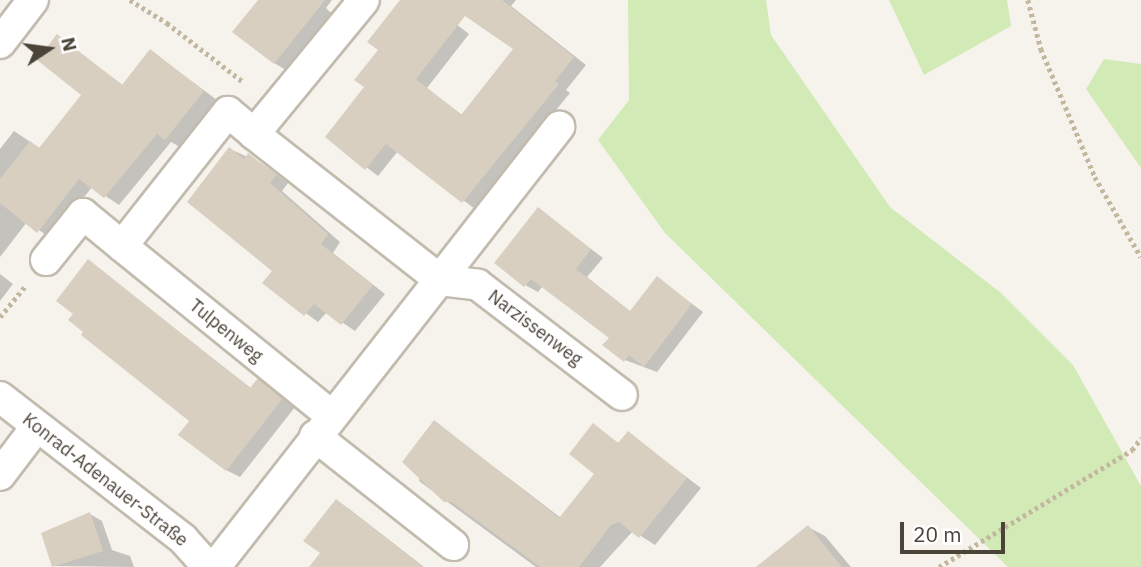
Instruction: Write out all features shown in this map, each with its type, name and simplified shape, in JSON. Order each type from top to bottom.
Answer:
[{"type":"street","points":[[0,43],[33,0]]},
{"type":"street","points":[[254,134],[364,0]]},
{"type":"street","points":[[122,246],[228,112],[440,280]]},
{"type":"street","points":[[215,567],[323,425],[559,127]]},
{"type":"street","name":"Tulpenweg","points":[[46,260],[83,214],[323,425]]},
{"type":"street","name":"Narzissenweg","points":[[440,280],[478,285],[622,395]]},
{"type":"street","name":"Konrad-Adenauer-Straße","points":[[0,397],[183,539],[208,567]]},
{"type":"street","points":[[323,425],[453,545]]},
{"type":"street","points":[[0,475],[37,426]]},
{"type":"path","points":[[130,0],[167,23],[242,81],[228,112]]},
{"type":"path","points":[[1028,0],[1041,49],[1095,177],[1141,257]]},
{"type":"path","points":[[0,317],[46,260]]},
{"type":"path","points":[[939,567],[1132,450],[1141,438]]},
{"type":"green space","points":[[628,0],[766,0],[771,35],[890,207],[1001,293],[1073,365],[1141,486],[1141,567],[1008,567],[665,233],[598,140],[629,100]]},
{"type":"green space","points":[[889,0],[1007,0],[1011,26],[924,75]]},
{"type":"green space","points":[[1104,59],[1141,64],[1141,168],[1086,89]]},
{"type":"building","points":[[258,0],[325,0],[274,64],[232,32]]},
{"type":"building","points":[[400,0],[502,0],[574,57],[555,81],[559,84],[462,203],[386,144],[365,170],[325,137],[364,87],[354,80],[378,50],[367,42]],"holes":[[[465,16],[513,49],[461,115],[416,79]]]},
{"type":"building","points":[[57,34],[122,85],[150,49],[204,91],[165,140],[157,134],[104,198],[79,179],[37,233],[0,203],[0,179],[30,141],[39,148],[81,95],[37,60]]},
{"type":"building","points":[[229,147],[244,159],[248,153],[276,175],[270,183],[328,234],[321,244],[373,285],[341,325],[314,304],[304,316],[262,283],[272,271],[187,202]]},
{"type":"building","points":[[538,207],[591,249],[576,269],[630,311],[657,276],[692,304],[644,367],[629,355],[624,362],[602,345],[609,338],[531,279],[524,287],[494,263]]},
{"type":"building","points":[[88,259],[250,388],[258,378],[283,398],[226,471],[178,435],[189,421],[81,335],[83,332],[68,320],[73,314],[56,301]]},
{"type":"building","points":[[434,420],[559,518],[594,474],[569,454],[593,423],[618,443],[628,431],[687,478],[639,538],[619,522],[611,525],[579,567],[540,567],[452,502],[444,502],[402,462]]},
{"type":"building","points":[[336,499],[423,567],[309,567],[320,553],[303,541]]},
{"type":"building","points":[[90,512],[103,551],[52,567],[41,533]]},
{"type":"building","points":[[808,525],[842,567],[756,567]]}]
